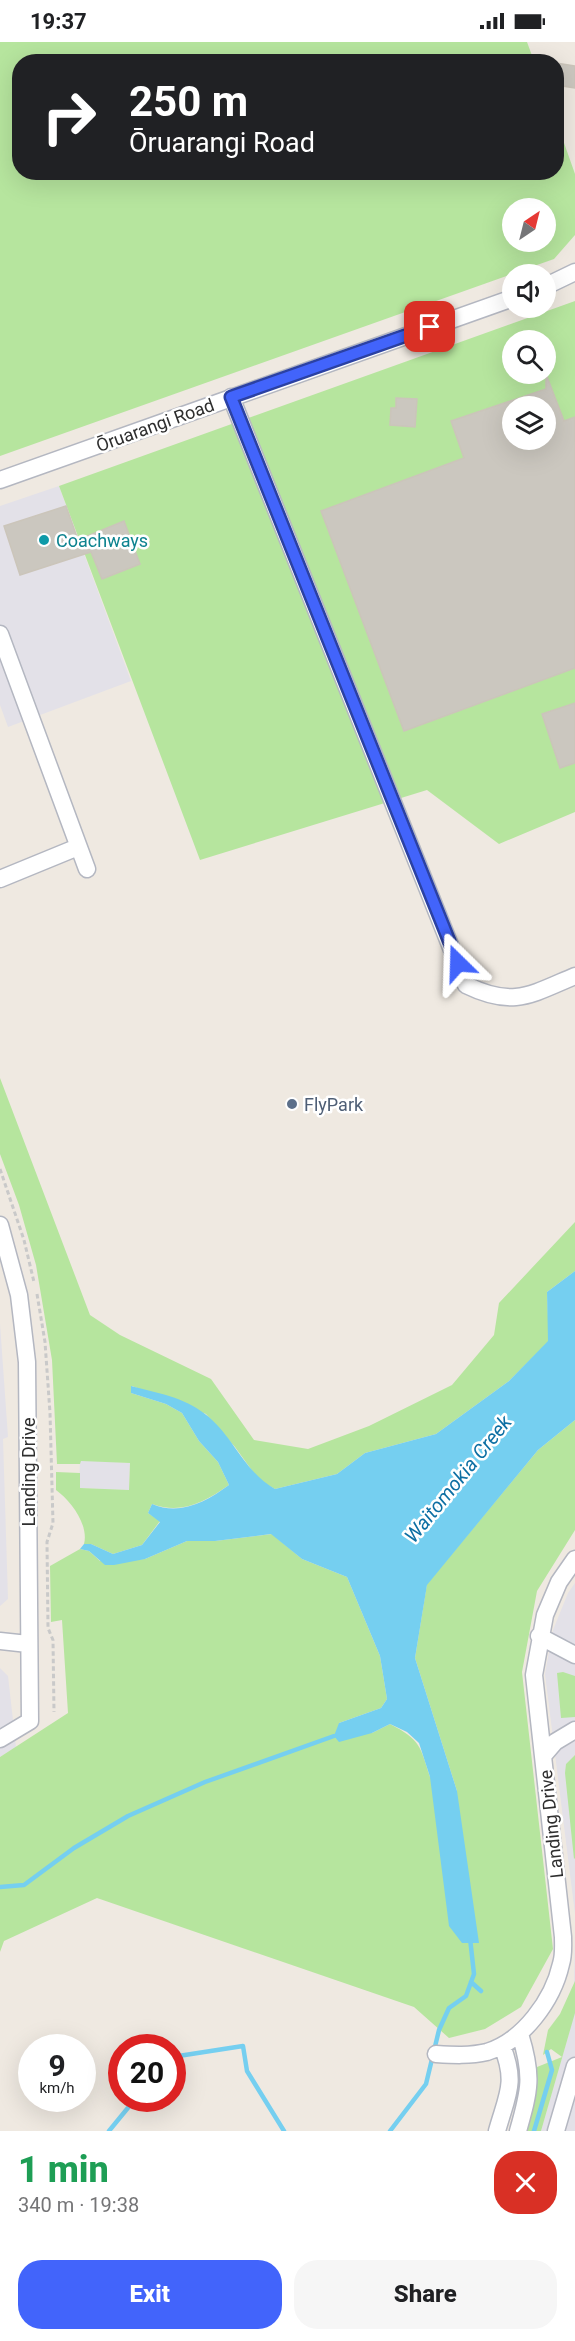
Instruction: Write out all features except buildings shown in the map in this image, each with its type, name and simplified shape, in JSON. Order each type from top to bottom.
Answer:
[{"type":"street","points":[[556,281],[575,272]]},
{"type":"street","name":"Ōruarangi Road","points":[[0,480],[502,302]]},
{"type":"street","points":[[231,397],[466,985],[490,997],[518,998],[575,976]]},
{"type":"street","points":[[0,634],[87,869]]},
{"type":"street","points":[[0,879],[78,847]]},
{"type":"street","name":"Landing Drive","points":[[0,1225],[19,1295],[27,1362],[30,1721],[0,1739]]},
{"type":"street","name":"Landing Drive","points":[[436,2054],[478,2054],[502,2046],[520,2034],[555,1986],[562,1962],[563,1936],[534,1675],[539,1636],[559,1582],[575,1559]]},
{"type":"street","points":[[539,1636],[575,1655]]},
{"type":"street","points":[[0,1641],[28,1644]]},
{"type":"street","points":[[543,1756],[555,1742],[575,1730]]},
{"type":"street","points":[[518,2131],[530,2088],[526,2055],[520,2034]]},
{"type":"street","points":[[497,2131],[510,2085],[511,2067],[502,2046]]},
{"type":"street","points":[[555,2131],[575,2066]]},
{"type":"path","points":[[43,1689],[53,1689]]},
{"type":"shaded area","name":"Coachways","points":[[59,486],[131,681],[8,727],[0,705],[0,506]]},
{"type":"shaded area","points":[[0,1324],[8,1437],[3,1439],[8,1599],[0,1606]]},
{"type":"shaded area","points":[[80,1460],[130,1463],[129,1490],[79,1488]]},
{"type":"shaded area","points":[[575,1583],[575,1914],[545,1674],[553,1630],[568,1593]]},
{"type":"shaded area","points":[[0,1668],[8,1676],[16,1747],[0,1757]]},
{"type":"shaded area","points":[[575,1933],[575,2131],[541,2131],[570,2030]]},
{"type":"green space","points":[[0,42],[527,42],[531,54],[12,54],[12,180],[564,180],[564,143],[575,174],[575,235],[554,259],[540,264],[502,264],[502,277],[0,456]]},
{"type":"green space","points":[[575,301],[575,812],[499,844],[427,790],[200,860],[59,486],[528,318],[556,318],[556,308]]},
{"type":"green space","points":[[0,1078],[90,1315],[120,1335],[211,1379],[254,1440],[308,1449],[369,1426],[452,1385],[494,1335],[499,1303],[575,1222],[575,1271],[547,1292],[549,1341],[509,1381],[436,1434],[365,1453],[337,1474],[275,1489],[259,1480],[235,1447],[206,1414],[132,1386],[131,1393],[166,1404],[182,1413],[199,1441],[218,1462],[229,1485],[211,1497],[192,1505],[173,1508],[152,1504],[148,1513],[160,1521],[142,1545],[113,1554],[91,1544],[84,1544],[84,1529],[78,1514],[56,1490],[56,1472],[80,1473],[80,1488],[129,1490],[130,1463],[81,1461],[80,1464],[57,1464],[52,1360],[36,1265],[19,1205],[0,1154]]},
{"type":"green space","points":[[575,1420],[575,1530],[537,1591],[522,1672],[553,1949],[521,2007],[485,2029],[449,2038],[414,2007],[97,1898],[4,1941],[0,1952],[0,1757],[68,1713],[62,1620],[51,1622],[50,1566],[80,1549],[89,1551],[100,1561],[145,1559],[187,1541],[215,1541],[272,1534],[302,1559],[347,1577],[380,1656],[387,1699],[381,1708],[339,1723],[372,1733],[390,1724],[408,1735],[418,1745],[430,1777],[457,1791],[415,1658],[427,1584],[538,1450]]},
{"type":"green space","points":[[563,1672],[575,1676],[575,1717],[561,1718],[557,1673]]},
{"type":"green space","points":[[575,1755],[574,1859],[565,1773],[566,1764]]},
{"type":"green space","points":[[575,1981],[575,2013],[541,2131],[524,2131],[534,2095],[537,2067],[562,2057],[551,2049],[543,2055],[548,2030],[560,2014]]},
{"type":"water","points":[[575,1271],[575,1420],[538,1450],[427,1585],[415,1658],[457,1791],[479,1943],[462,1943],[449,1926],[430,1777],[419,1743],[407,1732],[390,1724],[372,1733],[339,1742],[334,1736],[339,1723],[381,1708],[387,1699],[380,1656],[347,1577],[302,1559],[271,1534],[215,1541],[187,1541],[145,1559],[114,1565],[105,1565],[89,1551],[80,1549],[84,1544],[91,1544],[113,1554],[142,1545],[160,1522],[148,1513],[152,1504],[183,1508],[202,1502],[229,1485],[218,1462],[199,1441],[182,1413],[166,1404],[131,1393],[131,1386],[160,1393],[197,1408],[215,1423],[255,1473],[275,1489],[337,1474],[365,1453],[436,1434],[509,1381],[548,1341],[547,1292]]},
{"type":"waterway","points":[[0,1887],[24,1885],[74,1848],[128,1816],[205,1782],[334,1736]]},
{"type":"waterway","name":"Waitomokia Creek","points":[[390,2131],[426,2084],[439,2030],[449,2008],[466,1996],[474,1974],[470,1938]]},
{"type":"waterway","name":"Waitomokia Creek","points":[[471,1982],[481,1991]]},
{"type":"waterway","points":[[186,2055],[243,2046],[247,2071],[284,2131]]},
{"type":"waterway","name":"Waitomokia Creek","points":[[534,2131],[552,2070],[547,2052]]},
{"type":"waterway","points":[[109,2131],[125,2112]]},
{"type":"place","name":"Coachways","points":[[44,540]]},
{"type":"place","name":"FlyPark","points":[[292,1104]]},
{"type":"route","points":[[430,327],[231,397],[458,963]]}]
